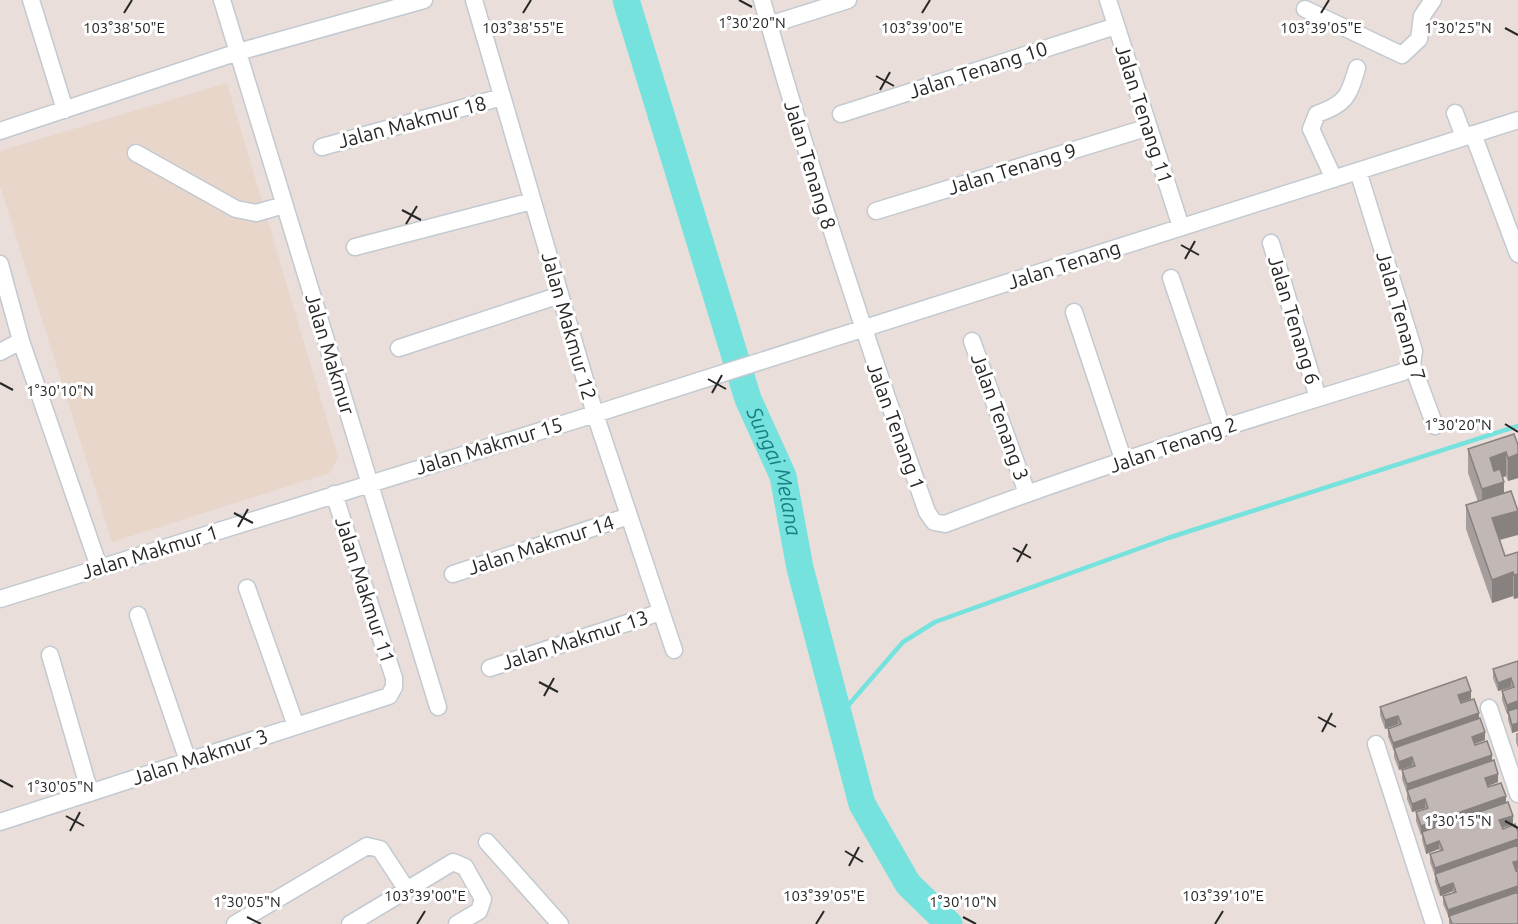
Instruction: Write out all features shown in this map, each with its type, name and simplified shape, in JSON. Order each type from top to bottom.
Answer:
[{"type":"street","points":[[31,0],[65,110]]},
{"type":"street","name":"Jalan Makmur","points":[[222,0],[438,707]]},
{"type":"street","points":[[0,131],[238,52],[424,0]]},
{"type":"street","name":"Jalan Makmur 12","points":[[474,0],[560,295],[602,411],[629,516],[674,650]]},
{"type":"street","name":"Jalan Tenang 8","points":[[762,0],[862,329]]},
{"type":"street","points":[[769,25],[848,0]]},
{"type":"street","name":"Jalan Tenang 11","points":[[1108,0],[1181,227]]},
{"type":"street","points":[[1305,9],[1402,55],[1419,39],[1422,16],[1433,0]]},
{"type":"street","name":"Jalan Tenang 10","points":[[841,114],[1116,26]]},
{"type":"street","points":[[1334,179],[1311,129],[1317,114],[1335,108],[1350,94],[1357,68]]},
{"type":"street","name":"Jalan Makmur 18","points":[[322,147],[502,97]]},
{"type":"street","points":[[1455,113],[1468,136],[1518,254]]},
{"type":"street","name":"Jalan Tenang","points":[[602,411],[1518,120]]},
{"type":"street","name":"Jalan Tenang 9","points":[[876,211],[1149,127]]},
{"type":"street","points":[[136,153],[236,209],[256,213],[284,205]]},
{"type":"street","name":"Jalan Tenang 7","points":[[1358,171],[1414,351],[1412,364],[1435,426]]},
{"type":"street","points":[[355,248],[532,201]]},
{"type":"street","name":"Jalan Tenang 6","points":[[1270,243],[1318,398]]},
{"type":"street","points":[[0,264],[21,341],[99,567]]},
{"type":"street","points":[[1171,279],[1222,428]]},
{"type":"street","points":[[399,348],[560,295]]},
{"type":"street","points":[[1074,312],[1124,462]]},
{"type":"street","name":"Jalan Tenang 1","points":[[862,329],[927,512],[934,522]]},
{"type":"street","points":[[0,352],[21,341]]},
{"type":"street","name":"Jalan Tenang 3","points":[[972,341],[1027,493]]},
{"type":"street","name":"Jalan Tenang 2","points":[[934,522],[945,524],[1027,493],[1222,428],[1403,372],[1412,364]]},
{"type":"street","name":"Jalan Makmur 15","points":[[369,483],[602,411]]},
{"type":"street","name":"Jalan Makmur 1","points":[[0,599],[369,483]]},
{"type":"street","name":"Jalan Makmur 11","points":[[334,494],[394,678],[394,687]]},
{"type":"street","name":"Jalan Makmur 14","points":[[453,574],[629,516]]},
{"type":"street","points":[[247,588],[296,726]]},
{"type":"street","name":"Jalan Makmur 13","points":[[489,668],[661,612]]},
{"type":"street","points":[[138,615],[188,761]]},
{"type":"street","points":[[50,655],[90,793]]},
{"type":"street","name":"Jalan Makmur 3","points":[[0,822],[389,696],[394,687]]},
{"type":"street","points":[[1489,708],[1518,794]]},
{"type":"street","points":[[1376,744],[1434,924]]},
{"type":"street","points":[[487,842],[560,924]]},
{"type":"street","points":[[235,924],[367,846],[380,849],[407,891]]},
{"type":"street","points":[[350,924],[453,862],[460,863],[483,899],[479,911],[457,924]]},
{"type":"shaded area","points":[[227,83],[338,457],[330,473],[112,542],[0,186],[0,151]]},
{"type":"building","points":[[1514,434],[1518,454],[1508,458],[1506,452],[1490,458],[1494,471],[1500,469],[1504,482],[1482,489],[1468,449]]},
{"type":"building","points":[[1511,491],[1518,511],[1492,518],[1505,556],[1518,552],[1518,574],[1514,575],[1513,572],[1492,580],[1466,505]]},
{"type":"building","points":[[1518,661],[1518,701],[1507,705],[1502,691],[1514,687],[1511,678],[1498,683],[1493,669]]},
{"type":"building","points":[[1466,677],[1471,691],[1458,695],[1461,703],[1474,699],[1479,713],[1393,743],[1388,729],[1401,724],[1398,716],[1385,720],[1380,707]]},
{"type":"building","points":[[1518,708],[1518,723],[1512,725],[1508,711]]},
{"type":"building","points":[[1480,718],[1485,732],[1472,737],[1475,745],[1487,741],[1492,755],[1407,784],[1402,770],[1415,766],[1412,757],[1399,762],[1394,748]]},
{"type":"building","points":[[1494,760],[1498,774],[1485,778],[1488,787],[1501,783],[1506,796],[1421,826],[1416,812],[1428,808],[1425,799],[1412,804],[1407,790]]},
{"type":"building","points":[[1508,802],[1513,816],[1499,820],[1503,829],[1515,824],[1518,839],[1435,868],[1430,854],[1443,850],[1439,841],[1426,846],[1422,832]]},
{"type":"building","points":[[1518,845],[1518,861],[1513,862],[1516,871],[1518,870],[1518,886],[1448,910],[1443,896],[1456,892],[1453,883],[1440,888],[1435,874]]},
{"type":"building","points":[[1518,892],[1518,924],[1452,924],[1449,916]]},
{"type":"waterway","name":"Sungai Melana","points":[[626,0],[748,399],[783,476],[800,568],[862,804],[908,884],[949,924]]},
{"type":"waterway","points":[[839,716],[903,642],[935,622],[1168,538],[1518,426]]}]
